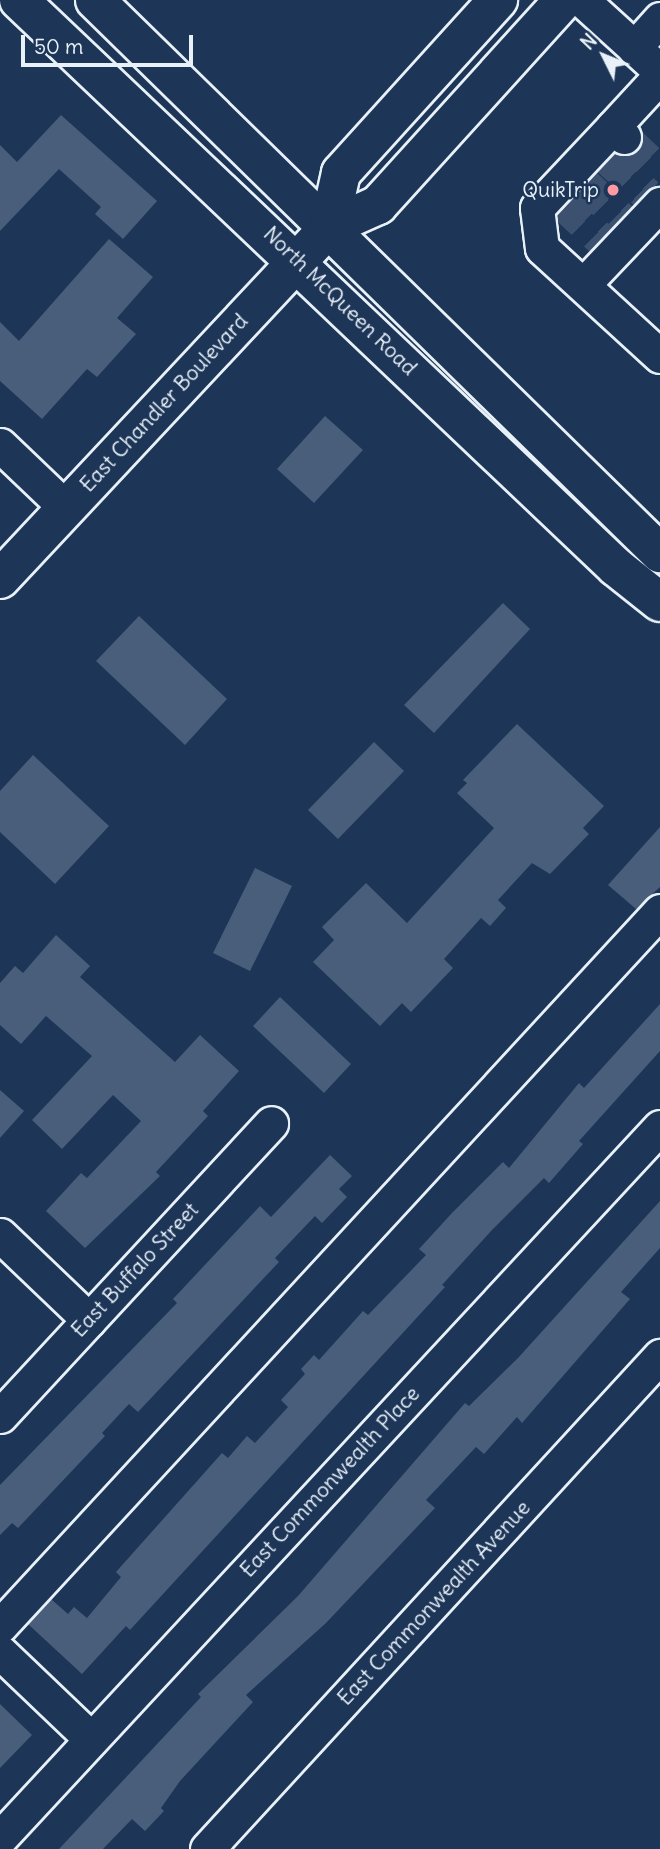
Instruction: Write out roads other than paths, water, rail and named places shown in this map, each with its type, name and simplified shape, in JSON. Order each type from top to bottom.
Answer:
[{"type":"main road","name":"North McQueen Road","points":[[19,0],[297,261],[615,567],[660,602]]},
{"type":"main road","name":"North McQueen Road","points":[[95,0],[660,553]]},
{"type":"main road","name":"East Chandler Boulevard","points":[[328,227],[341,173],[498,0]]},
{"type":"main road","name":"East Chandler Boulevard","points":[[0,579],[328,227],[378,205],[564,0]]},
{"type":"street","points":[[582,0],[660,74],[609,142],[566,186],[537,208],[542,248],[660,356]]},
{"type":"street","points":[[634,48],[660,19]]},
{"type":"street","points":[[583,285],[619,236],[655,201]]},
{"type":"street","points":[[0,444],[66,508]]},
{"type":"street","points":[[0,1626],[660,911]]},
{"type":"street","name":"East Buffalo Street","points":[[0,1416],[271,1123]]},
{"type":"street","name":"East Commonwealth Place","points":[[0,1838],[660,1127]]},
{"type":"street","points":[[0,1235],[89,1320]]},
{"type":"street","name":"East Commonwealth Avenue","points":[[207,1849],[660,1356]]},
{"type":"street","points":[[0,1651],[91,1739]]},
{"type":"tunnel","points":[[624,137],[660,171]]},
{"type":"tunnel","points":[[605,156],[647,194]]},
{"type":"tunnel","points":[[581,180],[623,220]]},
{"type":"tunnel","points":[[559,200],[603,241]]},
{"type":"place","name":"QuikTrip","points":[[613,190]]}]
